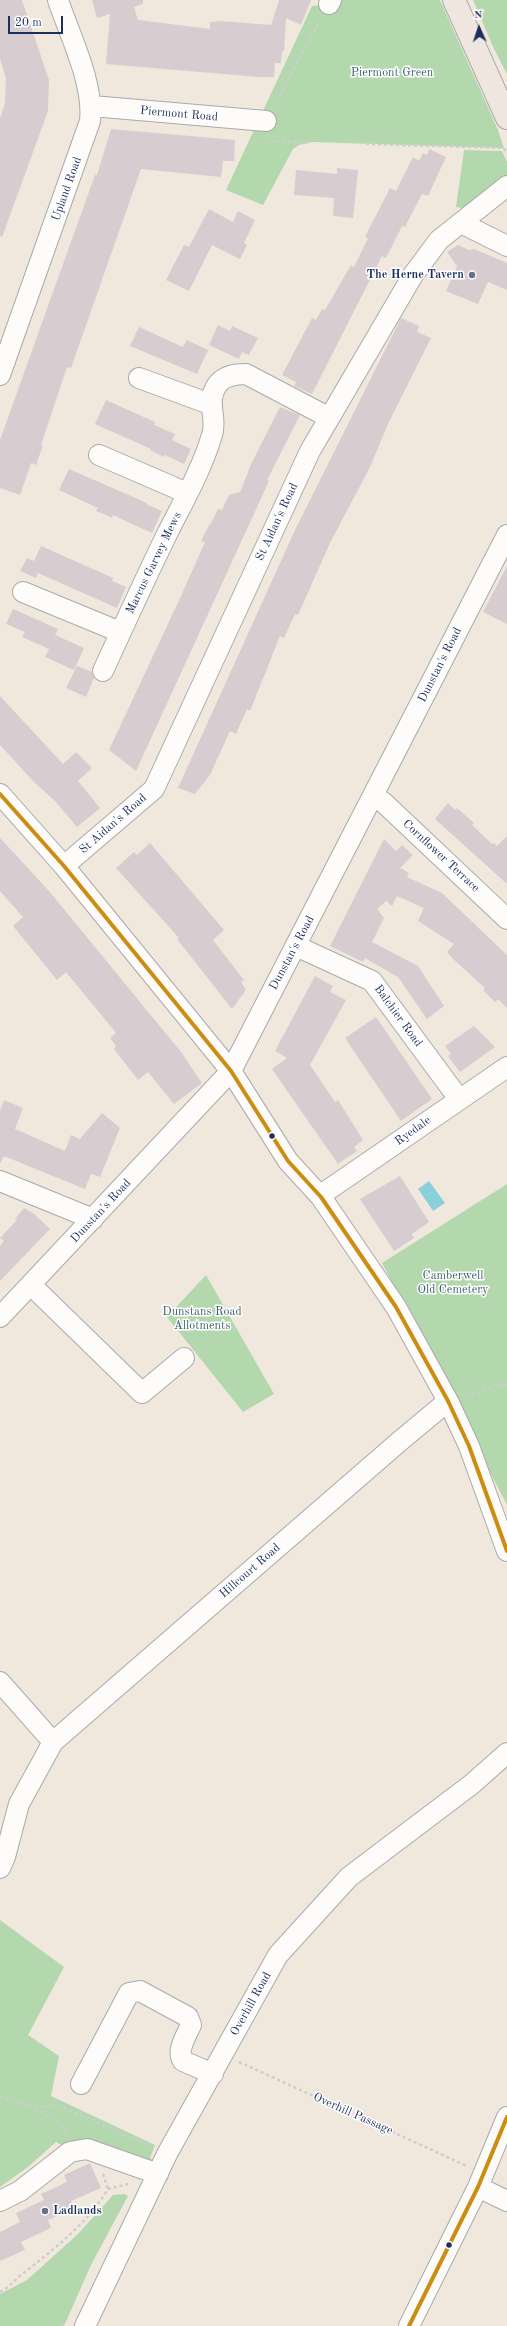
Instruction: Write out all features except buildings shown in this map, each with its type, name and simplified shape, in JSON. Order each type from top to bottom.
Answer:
[{"type":"main road","points":[[454,0],[507,118]]},
{"type":"street","name":"Upland Road","points":[[0,375],[85,139],[92,106],[88,88],[58,0]]},
{"type":"street","name":"Piermont Road","points":[[92,106],[266,121]]},
{"type":"street","name":"St Aidan's Road","points":[[64,866],[154,789],[307,458],[328,417],[413,275],[439,240],[507,186]]},
{"type":"street","points":[[461,223],[507,246]]},
{"type":"street","points":[[139,378],[210,404],[217,385],[232,374],[246,374],[328,417]]},
{"type":"street","name":"Marcus Garvey Mews","points":[[103,671],[120,632],[187,493],[213,434],[214,419],[210,404]]},
{"type":"street","points":[[99,455],[187,493]]},
{"type":"street","name":"Dunstan's Road","points":[[0,1317],[231,1071],[373,797],[501,563],[507,535]]},
{"type":"street","points":[[23,592],[120,632]]},
{"type":"street","points":[[0,794],[64,866],[231,1071],[288,1161],[321,1197],[396,1307],[448,1402],[469,1446],[507,1551]]},
{"type":"street","name":"Cornflower Terrace","points":[[373,797],[383,802],[507,918]]},
{"type":"street","name":"Balchier Road","points":[[296,946],[372,981],[459,1099]]},
{"type":"street","name":"Ryedale","points":[[321,1197],[328,1190],[507,1067]]},
{"type":"street","points":[[0,1181],[93,1219]]},
{"type":"street","points":[[31,1285],[142,1393],[184,1358]]},
{"type":"street","name":"Hillcourt Road","points":[[53,1742],[394,1446],[448,1402]]},
{"type":"street","points":[[0,1682],[53,1742],[19,1804],[5,1857],[0,1868]]},
{"type":"street","name":"Overhill Road","points":[[85,2326],[167,2154],[213,2074],[222,2055],[278,1955],[349,1877],[472,1784],[507,1753]]},
{"type":"street","points":[[82,2084],[129,1993],[140,1991],[188,2017],[191,2026],[180,2051],[180,2057],[184,2062],[213,2074]]},
{"type":"street","points":[[409,2326],[481,2180],[507,2117]]},
{"type":"street","points":[[0,2201],[20,2191],[70,2152],[87,2149],[154,2181]]},
{"type":"street","points":[[481,2180],[507,2201]]},
{"type":"path","points":[[312,142],[258,140],[266,121],[330,2]]},
{"type":"path","points":[[366,144],[503,148],[507,151]]},
{"type":"path","points":[[448,1402],[497,1386],[507,1385]]},
{"type":"path","name":"Overhill Passage","points":[[222,2055],[481,2180]]},
{"type":"path","points":[[0,2097],[35,2108],[64,2128],[70,2152]]},
{"type":"path","points":[[35,2108],[58,2105],[167,2154]]},
{"type":"path","points":[[102,2172],[108,2189]]},
{"type":"path","points":[[0,2292],[46,2256],[83,2222],[100,2202],[108,2189],[115,2186],[154,2181]]},
{"type":"green space","name":"Piermont Green","points":[[331,0],[440,0],[498,130],[507,158],[503,148],[312,142],[299,145],[293,149],[263,205],[226,190],[312,6],[329,4]]},
{"type":"green space","points":[[473,0],[507,0],[507,74],[494,49]]},
{"type":"green space","points":[[464,150],[502,151],[507,162],[507,178],[467,209],[456,207]]},
{"type":"green space","name":"Camberwell Old Cemetery","points":[[507,1184],[507,1505],[382,1263]]},
{"type":"green space","name":"Dunstans Road Allotments","points":[[206,1275],[274,1394],[243,1412],[167,1317]]},
{"type":"green space","points":[[0,1920],[64,1967],[28,2035],[59,2056],[51,2096],[155,2145],[150,2158],[154,2161],[146,2176],[116,2164],[93,2139],[82,2139],[67,2148],[56,2142],[28,2167],[0,2187]]},
{"type":"green space","points":[[124,2194],[128,2196],[91,2265],[64,2326],[0,2326],[0,2294],[27,2280],[78,2234],[113,2195]]},
{"type":"water","points":[[429,1181],[445,1203],[433,1211],[418,1189]]},
{"type":"transit line","points":[[0,794],[64,866],[231,1071],[288,1161],[321,1197],[396,1307],[448,1401],[469,1446],[507,1551]]},
{"type":"transit line","points":[[409,2326],[478,2187],[507,2117]]},
{"type":"place","name":"The Herne Tavern","points":[[472,275]]},
{"type":"place","name":"Ladlands","points":[[45,2211]]}]
